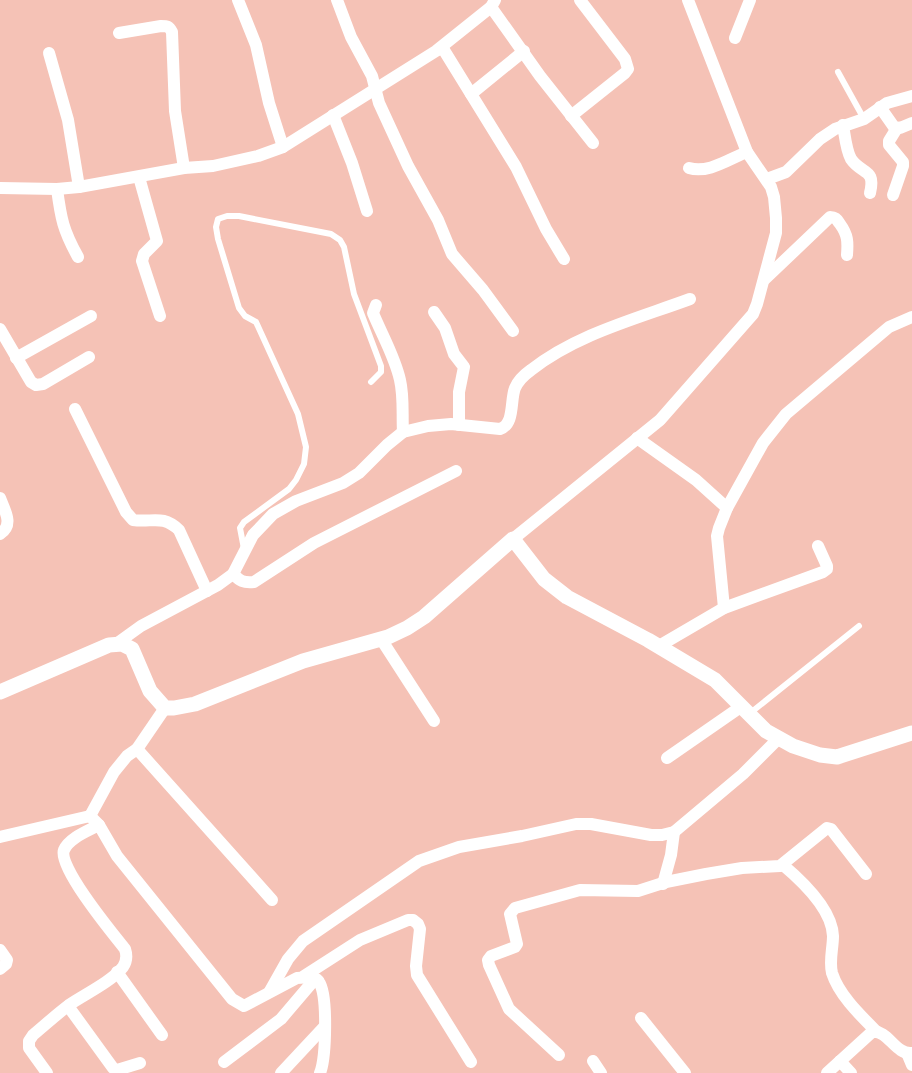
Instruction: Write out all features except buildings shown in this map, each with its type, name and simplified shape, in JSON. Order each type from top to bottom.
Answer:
[{"type":"street","points":[[238,0],[256,45],[269,103],[283,147]]},
{"type":"street","points":[[337,0],[351,37],[372,76],[374,89],[379,103],[408,166],[438,220],[452,254],[484,290],[513,332]]},
{"type":"street","points":[[571,116],[628,69],[625,60],[580,0]]},
{"type":"street","points":[[0,692],[109,645],[116,644],[127,646],[132,649],[150,691],[165,708],[174,708],[195,704],[303,661],[381,639],[407,628],[424,617],[512,539],[660,420],[745,325],[757,304],[776,233],[774,197],[767,179],[755,166],[747,152],[688,0]]},
{"type":"street","points":[[735,38],[750,0]]},
{"type":"street","points":[[0,188],[57,189],[79,187],[184,168],[228,163],[258,156],[283,147],[442,47],[495,10],[571,116],[593,143]]},
{"type":"street","points":[[119,33],[161,26],[167,26],[172,32],[175,111],[184,168]]},
{"type":"street","points":[[442,47],[516,167],[546,229],[564,259]]},
{"type":"street","points":[[471,94],[524,51]]},
{"type":"street","points":[[49,53],[68,120],[79,187]]},
{"type":"street","points":[[767,179],[786,172],[828,132],[843,125],[864,119],[887,103],[912,96]]},
{"type":"street","points":[[880,107],[890,124],[897,128]]},
{"type":"street","points":[[333,115],[352,163],[367,211]]},
{"type":"street","points":[[893,195],[903,166],[900,159],[889,145],[889,141],[897,128],[912,123]]},
{"type":"street","points":[[843,125],[850,157],[870,175],[872,179],[870,194]]},
{"type":"street","points":[[689,168],[697,171],[706,170],[747,152]]},
{"type":"street","points":[[139,177],[156,240],[155,244],[144,254],[142,261],[160,316]]},
{"type":"street","points":[[57,189],[61,222],[65,233],[78,257]]},
{"type":"street","points":[[764,280],[830,217],[837,219],[847,232],[847,255]]},
{"type":"street","points":[[116,644],[141,626],[207,591],[233,574],[253,535],[273,514],[296,501],[343,483],[359,473],[387,445],[404,432],[428,426],[460,425],[504,428],[509,421],[514,389],[522,378],[542,362],[573,344],[690,299]]},
{"type":"street","points":[[376,305],[373,313],[400,378],[403,394],[402,408],[404,432]]},
{"type":"street","points":[[434,312],[445,328],[454,354],[464,367],[459,392],[460,425]]},
{"type":"street","points":[[16,358],[91,316]]},
{"type":"street","points":[[724,608],[718,536],[719,528],[727,508],[763,443],[786,414],[889,327],[912,317]]},
{"type":"street","points":[[0,329],[31,382],[36,385],[43,384],[89,357]]},
{"type":"street","points":[[75,409],[126,512],[132,520],[161,519],[171,522],[179,530],[207,591]]},
{"type":"street","points":[[637,438],[696,480],[727,508]]},
{"type":"street","points":[[233,574],[239,581],[245,583],[254,582],[314,543],[456,471]]},
{"type":"street","points":[[0,498],[8,523],[7,528],[0,534]]},
{"type":"street","points":[[512,539],[544,579],[567,597],[659,646],[715,680],[766,731],[779,738],[820,755],[837,757],[912,733]]},
{"type":"street","points":[[659,646],[724,608],[823,572],[827,569],[827,566],[818,546]]},
{"type":"street","points":[[381,639],[434,721]]},
{"type":"street","points":[[0,837],[90,816],[114,772],[127,756],[137,749],[165,708]]},
{"type":"street","points":[[667,758],[746,710]]},
{"type":"street","points":[[270,991],[288,960],[303,941],[419,861],[459,847],[522,836],[576,824],[591,824],[651,835],[662,835],[674,832],[743,774],[779,738]]},
{"type":"street","points":[[137,749],[272,900]]},
{"type":"street","points":[[90,816],[98,825],[117,856],[232,999],[244,1006],[270,991],[310,977],[360,940],[408,920],[413,920],[420,929],[416,966],[418,975],[471,1062]]},
{"type":"street","points":[[47,1073],[31,1053],[29,1048],[29,1041],[33,1035],[68,1006],[117,972],[124,966],[126,959],[127,954],[125,949],[70,875],[63,857],[65,849],[71,842],[98,825]]},
{"type":"street","points":[[559,1055],[509,1009],[489,965],[488,960],[491,956],[514,947],[517,944],[510,917],[511,912],[515,908],[580,890],[638,891],[663,884],[742,868],[783,865],[827,828],[831,828],[866,874]]},
{"type":"street","points":[[663,884],[671,855],[674,832]]},
{"type":"street","points":[[783,865],[804,884],[829,918],[832,928],[831,964],[834,977],[848,1000],[876,1031],[909,1053],[912,1065]]},
{"type":"street","points":[[0,950],[7,960],[6,964],[0,969]]},
{"type":"street","points":[[117,972],[162,1035]]},
{"type":"street","points":[[310,977],[319,981],[323,996],[325,1050],[320,1073]]},
{"type":"street","points":[[224,1062],[281,1019],[310,977]]},
{"type":"street","points":[[68,1006],[113,1068],[122,1070],[140,1063]]},
{"type":"street","points":[[641,1018],[685,1073]]},
{"type":"street","points":[[281,1073],[324,1027]]},
{"type":"street","points":[[827,1073],[867,1035],[876,1031]]},
{"type":"street","points":[[593,1061],[601,1073]]},
{"type":"street","points":[[840,1061],[851,1073]]},
{"type":"lane","points":[[838,72],[864,119]]},
{"type":"lane","points":[[245,550],[240,528],[244,522],[288,489],[296,480],[304,464],[306,447],[298,414],[256,322],[245,316],[239,308],[218,238],[216,227],[218,219],[227,216],[239,216],[331,234],[340,240],[344,247],[354,294],[381,366],[380,372],[372,382]]},
{"type":"lane","points":[[746,710],[859,626]]}]
